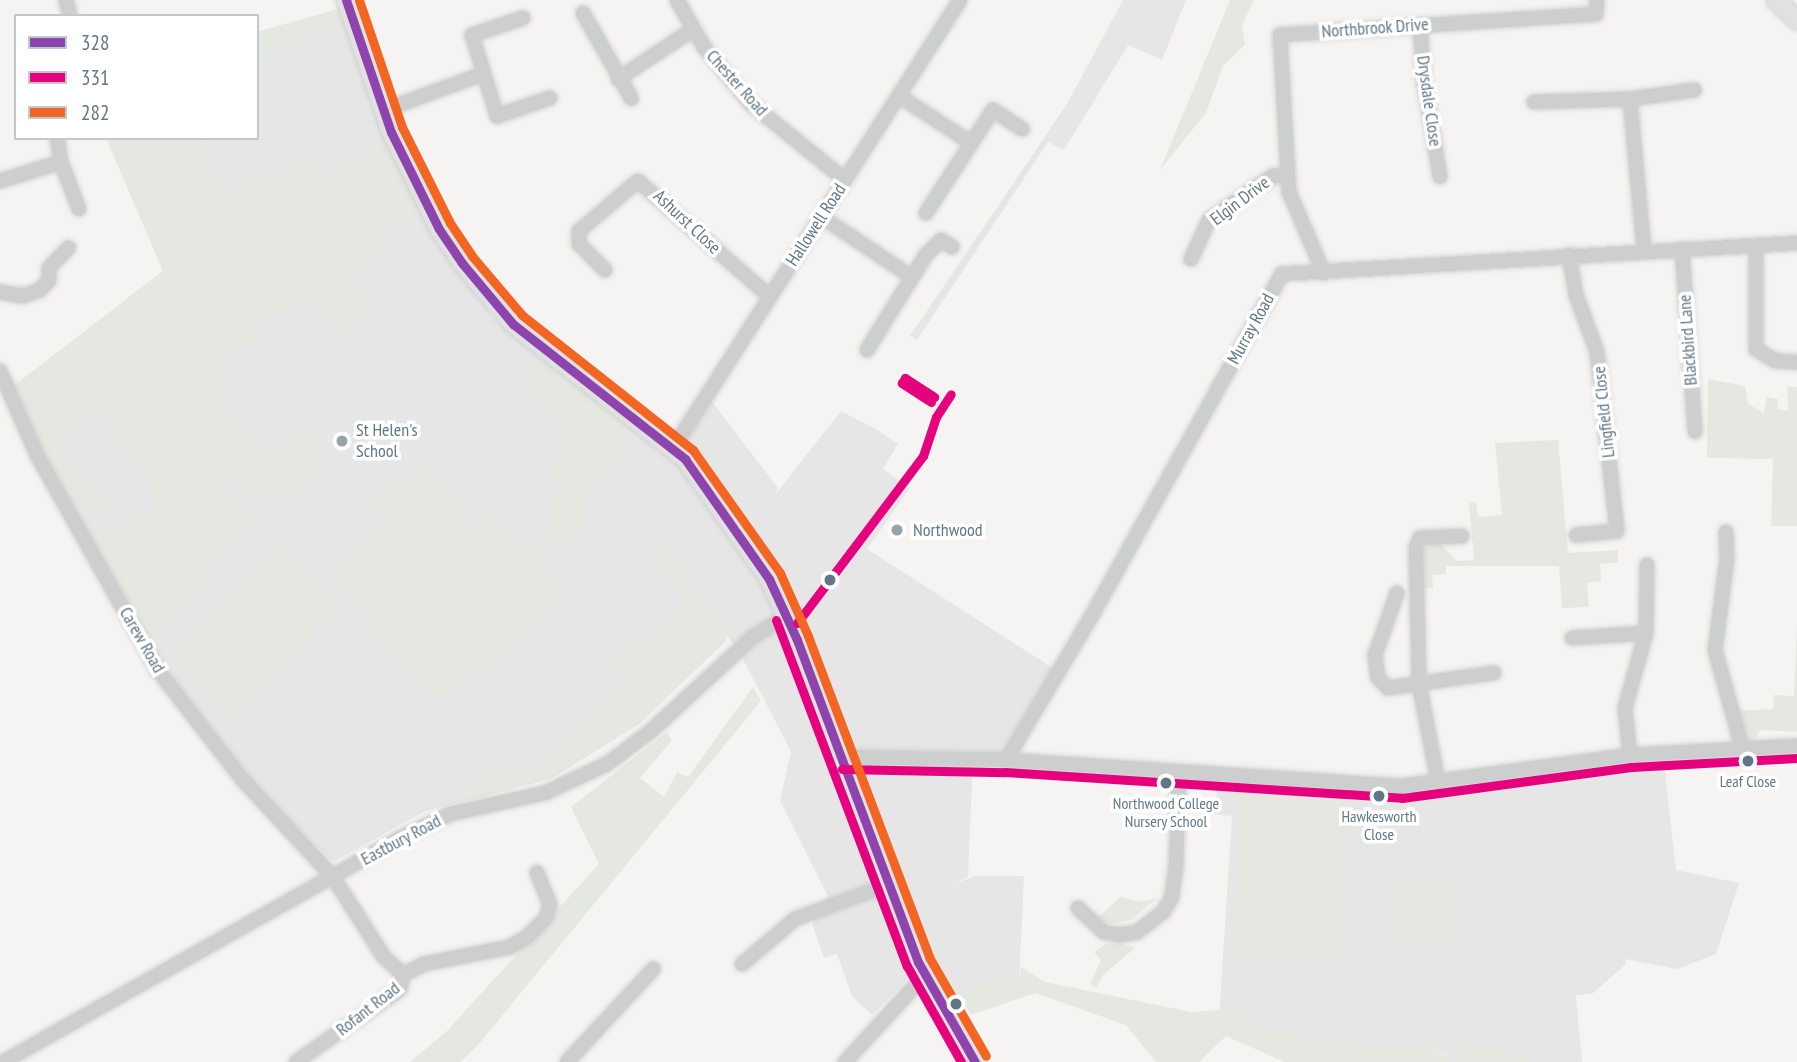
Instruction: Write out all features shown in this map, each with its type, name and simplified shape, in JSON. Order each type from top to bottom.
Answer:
[{"type":"main road","points":[[346,0],[384,110],[439,229],[495,305],[544,350],[672,450],[716,499],[769,579],[797,640],[887,884],[925,975],[975,1062]]},
{"type":"main road","points":[[1776,0],[1797,20]]},
{"type":"street","name":"Chester Road","points":[[677,0],[692,30],[750,103],[845,180]]},
{"type":"street","name":"Hallowell Road","points":[[672,450],[960,0]]},
{"type":"street","name":"Northbrook Drive","points":[[1287,174],[1280,35],[1596,14],[1597,0]]},
{"type":"street","points":[[583,13],[631,98]]},
{"type":"street","points":[[523,18],[472,36],[497,116],[550,98]]},
{"type":"street","name":"Drysdale Close","points":[[1420,25],[1424,82],[1440,177]]},
{"type":"street","points":[[618,79],[692,30]]},
{"type":"street","points":[[384,110],[483,74]]},
{"type":"street","points":[[1534,102],[1630,99],[1693,90]]},
{"type":"street","points":[[899,96],[971,143]]},
{"type":"street","points":[[1630,99],[1644,251]]},
{"type":"street","points":[[926,213],[993,110],[1022,129]]},
{"type":"street","points":[[57,140],[61,162],[79,209]]},
{"type":"street","points":[[0,181],[61,162]]},
{"type":"street","name":"Elgin Drive","points":[[1191,259],[1209,220],[1273,176],[1287,174],[1289,192],[1324,272]]},
{"type":"street","name":"Ashurst Close","points":[[605,270],[579,244],[579,231],[638,181],[769,296]]},
{"type":"street","points":[[822,217],[910,276]]},
{"type":"street","points":[[867,350],[910,276],[941,240],[952,247]]},
{"type":"street","name":"Murray Road","points":[[1006,760],[1091,617],[1282,274],[1797,243]]},
{"type":"street","points":[[1756,246],[1756,349],[1775,360],[1797,362]]},
{"type":"street","points":[[0,292],[23,296],[40,289],[49,280],[49,268],[68,248]]},
{"type":"street","name":"Blackbird Lane","points":[[1682,249],[1695,432]]},
{"type":"street","name":"Lingfield Close","points":[[1569,255],[1576,295],[1597,352],[1617,531],[1576,535]]},
{"type":"street","name":"Carew Road","points":[[0,371],[37,455],[157,669],[242,779],[333,877]]},
{"type":"street","points":[[1726,532],[1727,558],[1715,650],[1742,747]]},
{"type":"street","points":[[1438,782],[1419,683],[1416,548],[1420,538],[1462,536]]},
{"type":"street","points":[[1630,755],[1625,708],[1646,634],[1647,565]]},
{"type":"street","points":[[1397,593],[1380,633],[1378,678],[1388,688],[1494,673]]},
{"type":"street","name":"Eastbury Road","points":[[3,1062],[450,814],[545,793],[607,764],[651,731],[753,637],[787,616]]},
{"type":"street","points":[[1572,638],[1646,634]]},
{"type":"street","points":[[842,757],[1006,760],[1392,785],[1438,782],[1630,755],[1797,746]]},
{"type":"street","points":[[1078,908],[1104,932],[1119,935],[1137,932],[1163,912],[1172,897],[1176,866],[1179,772]]},
{"type":"street","points":[[403,975],[424,964],[510,947],[528,936],[546,918],[550,905],[537,873]]},
{"type":"street","name":"Rofant Road","points":[[296,1062],[400,989],[403,975],[384,957],[333,877]]},
{"type":"street","points":[[742,964],[795,919],[887,884]]},
{"type":"street","points":[[567,1062],[653,969]]},
{"type":"street","points":[[845,1062],[925,975]]},
{"type":"shaded area","points":[[1123,0],[1186,0],[1162,60],[1128,45],[1064,150],[1048,142],[917,340],[910,336],[1067,104]]},
{"type":"shaded area","points":[[1230,0],[1254,0],[1242,25],[1245,45],[1223,66],[1206,113],[1160,170]]},
{"type":"shaded area","points":[[338,9],[342,17],[270,52],[259,74],[259,31]]},
{"type":"shaded area","name":"St Helen's School","points":[[339,9],[389,147],[419,209],[494,319],[661,453],[672,450],[710,399],[778,488],[774,496],[841,411],[898,444],[883,469],[910,488],[867,549],[1059,672],[1006,760],[973,759],[968,877],[951,885],[976,876],[1024,876],[1019,982],[946,1015],[912,975],[872,1015],[852,996],[837,954],[824,958],[812,924],[828,896],[780,801],[791,751],[738,650],[659,542],[727,640],[639,724],[552,778],[425,811],[333,862],[245,776],[169,677],[66,495],[15,385],[163,271],[107,140],[259,140],[259,31]]},
{"type":"shaded area","points":[[107,140],[208,140],[204,150],[224,186],[234,187],[264,171],[282,178],[305,152],[323,175],[387,141],[419,209],[384,233],[389,242],[347,275],[375,312],[347,335],[350,346],[309,300],[293,295],[290,307],[254,320],[259,342],[235,351],[225,362],[224,398],[235,422],[253,443],[270,452],[303,428],[328,470],[289,496],[258,502],[236,477],[184,532],[184,540],[230,494],[254,517],[208,564],[217,570],[149,643],[94,544],[116,526],[125,526],[156,506],[149,480],[94,408],[56,437],[106,509],[83,523],[41,451],[15,385],[163,271]]},
{"type":"shaded area","points":[[532,351],[633,431],[598,487],[583,498],[587,526],[560,549],[548,523],[559,482],[549,469],[573,448],[522,378]]},
{"type":"shaded area","points":[[1708,379],[1745,386],[1748,404],[1764,413],[1767,397],[1778,399],[1777,409],[1788,411],[1787,387],[1797,387],[1797,526],[1771,526],[1773,459],[1707,458]]},
{"type":"shaded area","points":[[1558,440],[1568,553],[1618,550],[1618,562],[1600,564],[1601,581],[1587,583],[1589,607],[1562,608],[1559,566],[1446,566],[1446,574],[1432,575],[1433,588],[1423,589],[1423,551],[1432,543],[1439,542],[1457,561],[1474,560],[1469,503],[1476,502],[1478,517],[1502,515],[1495,443]]},
{"type":"shaded area","points":[[425,463],[471,524],[468,538],[420,574],[368,506]]},
{"type":"shaded area","points":[[483,519],[494,521],[537,550],[544,566],[566,588],[546,612],[442,701],[381,650],[363,628],[475,536]]},
{"type":"shaded area","points":[[381,527],[418,577],[366,616],[328,567]]},
{"type":"shaded area","points":[[655,536],[723,627],[740,614],[745,619],[639,724],[552,778],[475,799],[462,789],[489,768],[535,769],[591,722],[592,709],[625,678],[612,662],[687,606],[653,559],[649,544]]},
{"type":"shaded area","points":[[280,541],[344,603],[232,719],[168,657]]},
{"type":"shaded area","points":[[1797,623],[1797,732],[1760,730],[1751,746],[1742,747],[1732,711],[1773,709],[1774,695],[1794,696]]},
{"type":"shaded area","points":[[753,687],[761,701],[478,1045],[460,1062],[410,1062],[446,1032],[599,864],[571,807],[667,732],[672,740],[640,778],[664,797],[677,772],[688,777]]},
{"type":"shaded area","points":[[1664,763],[1676,870],[1739,883],[1716,954],[1677,969],[1625,959],[1626,964],[1592,994],[1576,995],[1582,1062],[1444,1062],[1447,1056],[1419,1043],[1364,1060],[1219,1018],[1232,816],[1215,814],[1217,788],[1386,797]]},
{"type":"shaded area","points":[[1237,795],[1348,797],[1345,957],[1234,955]]},
{"type":"shaded area","points":[[1453,874],[1457,945],[1394,948],[1390,877]]},
{"type":"shaded area","points":[[1121,897],[1142,902],[1157,898],[1131,920],[1111,924],[1096,919]]},
{"type":"shaded area","points":[[1120,943],[1135,948],[1104,974],[1096,988],[1090,984],[1101,960],[1094,952],[1106,944]]},
{"type":"shaded area","points":[[1021,967],[1045,982],[1191,1012],[1232,1009],[1254,1027],[1399,1049],[1419,1043],[1447,1057],[1445,1062],[1284,1062],[1226,1036],[1199,1062],[1156,1062],[1126,1025],[1035,993],[971,1015],[959,997],[978,980],[1019,982]]},
{"type":"shaded area","points":[[1460,1044],[1530,1054],[1529,1062],[1457,1062]]},
{"type":"transit line","name":"328","points":[[346,0],[391,132],[439,229],[462,263],[513,324],[685,459],[769,579],[797,640],[918,962],[975,1062]]},
{"type":"transit line","name":"282","points":[[359,0],[402,127],[450,223],[472,256],[522,315],[693,450],[780,573],[808,636],[929,957],[986,1056]]},
{"type":"transit line","name":"331","points":[[931,402],[902,383],[905,378],[934,397]]},
{"type":"transit line","name":"331","points":[[797,623],[923,456],[936,417],[951,394]]},
{"type":"transit line","name":"331","points":[[776,620],[907,966],[961,1062]]},
{"type":"transit line","name":"331","points":[[842,769],[1005,772],[1402,798],[1631,767],[1797,758]]},
{"type":"place","name":"St Helen's School","points":[[342,441]]},
{"type":"place","name":"Northwood","points":[[897,530]]},
{"type":"place","name":"Leaf Close","points":[[1748,761]]},
{"type":"place","name":"Northwood College Nursery School","points":[[1166,783]]},
{"type":"place","name":"Hawkesworth Close","points":[[1379,796]]}]
